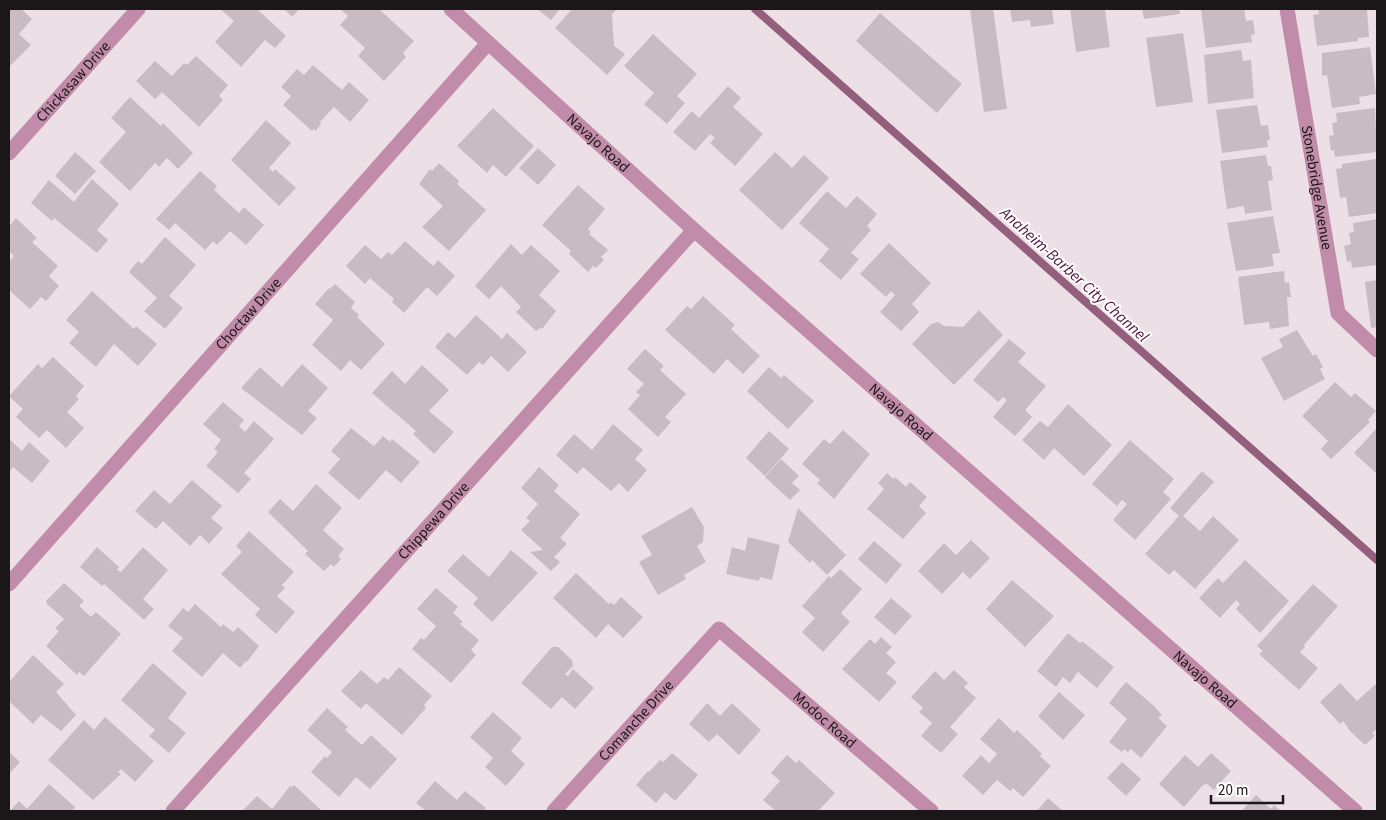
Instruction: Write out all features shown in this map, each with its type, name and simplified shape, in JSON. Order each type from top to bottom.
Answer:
[{"type":"street","name":"Chickasaw Drive","points":[[9,153],[138,9]]},
{"type":"street","name":"Navajo Road","points":[[451,9],[694,230],[1355,811]]},
{"type":"street","name":"Stonebridge Avenue","points":[[1286,9],[1338,313],[1377,350]]},
{"type":"street","name":"Choctaw Drive","points":[[9,584],[488,43]]},
{"type":"street","name":"Chippewa Drive","points":[[174,811],[694,230]]},
{"type":"street","name":"Comanche Drive","points":[[554,811],[719,629]]},
{"type":"street","name":"Modoc Road","points":[[719,629],[931,811]]},
{"type":"building","points":[[9,9],[21,9],[32,19],[19,34],[31,45],[9,67]]},
{"type":"building","points":[[220,9],[257,9],[286,36],[275,48],[265,40],[241,67],[215,42],[234,21]]},
{"type":"building","points":[[284,9],[299,9],[292,17]]},
{"type":"building","points":[[340,9],[379,9],[414,41],[403,53],[406,57],[384,81],[358,56],[365,48],[340,25],[348,16]]},
{"type":"building","points":[[537,9],[560,9],[551,20]]},
{"type":"building","points":[[572,9],[617,9],[612,14],[614,46],[625,54],[607,75],[555,28]]},
{"type":"building","points":[[970,9],[993,9],[1007,109],[984,112]]},
{"type":"building","points":[[1010,9],[1052,9],[1054,24],[1031,27],[1030,20],[1012,22]]},
{"type":"building","points":[[1070,9],[1105,9],[1110,47],[1076,52]]},
{"type":"building","points":[[1142,9],[1179,9],[1180,14],[1144,19]]},
{"type":"building","points":[[1201,9],[1244,9],[1246,21],[1253,20],[1255,34],[1251,35],[1252,42],[1206,48]]},
{"type":"building","points":[[1318,9],[1367,9],[1369,37],[1358,38],[1358,41],[1317,46],[1313,15],[1319,14]]},
{"type":"building","points":[[880,13],[962,84],[937,113],[856,41]]},
{"type":"building","points":[[1183,33],[1193,102],[1156,107],[1146,38]]},
{"type":"building","points":[[653,34],[697,74],[677,96],[685,103],[667,124],[644,104],[654,93],[624,66]]},
{"type":"building","points":[[1370,47],[1376,94],[1359,97],[1360,104],[1332,108],[1327,75],[1322,76],[1322,53]]},
{"type":"building","points":[[1241,50],[1243,61],[1251,60],[1254,98],[1208,104],[1204,55]]},
{"type":"building","points":[[196,56],[228,85],[219,96],[223,100],[199,127],[162,92],[155,99],[136,81],[155,61],[172,76],[184,63],[187,65]]},
{"type":"building","points":[[313,65],[342,90],[349,82],[369,100],[350,122],[334,107],[320,122],[321,124],[316,131],[314,129],[312,131],[283,105],[291,96],[281,87],[297,69],[304,75]]},
{"type":"building","points":[[728,86],[741,98],[733,107],[763,134],[735,166],[710,143],[715,138],[710,134],[695,151],[673,132],[692,111],[699,118]]},
{"type":"building","points":[[130,97],[161,126],[163,123],[193,153],[178,169],[167,158],[159,167],[155,163],[130,191],[99,162],[126,132],[111,118]]},
{"type":"building","points":[[1257,105],[1261,126],[1268,125],[1270,140],[1267,140],[1268,147],[1222,153],[1216,110]]},
{"type":"building","points":[[493,108],[534,146],[506,177],[493,165],[487,173],[457,146]]},
{"type":"building","points":[[1375,108],[1377,152],[1335,157],[1334,150],[1331,151],[1329,136],[1334,135],[1332,123],[1337,122],[1336,113]]},
{"type":"building","points":[[266,120],[291,143],[269,168],[273,172],[275,169],[296,188],[279,206],[231,160]]},
{"type":"building","points":[[538,148],[556,165],[538,185],[519,168]]},
{"type":"building","points":[[75,152],[96,171],[75,194],[55,176]]},
{"type":"building","points":[[775,152],[792,168],[804,155],[829,178],[782,230],[739,190]]},
{"type":"building","points":[[1266,155],[1268,166],[1271,166],[1273,180],[1268,181],[1272,210],[1245,214],[1244,206],[1227,209],[1220,161]]},
{"type":"building","points":[[1376,159],[1377,213],[1349,217],[1346,197],[1340,198],[1336,169],[1342,168],[1342,164]]},
{"type":"building","points":[[439,163],[459,181],[457,184],[486,210],[449,251],[422,227],[443,206],[419,184],[430,169],[432,171]]},
{"type":"building","points":[[200,171],[217,186],[214,190],[239,213],[244,207],[264,225],[246,245],[230,231],[217,245],[213,241],[205,250],[175,223],[169,230],[156,219]]},
{"type":"building","points":[[92,179],[119,204],[97,230],[108,240],[97,253],[54,218],[52,221],[31,203],[49,180],[74,202]]},
{"type":"building","points":[[578,185],[605,209],[588,229],[591,232],[589,234],[608,250],[601,257],[604,260],[596,268],[593,266],[588,272],[569,254],[571,251],[542,225]]},
{"type":"building","points":[[827,191],[846,208],[857,196],[877,214],[867,226],[871,230],[851,253],[859,259],[841,280],[819,261],[829,249],[799,223]]},
{"type":"building","points":[[1273,216],[1280,253],[1272,254],[1274,266],[1236,271],[1227,223]]},
{"type":"building","points":[[16,218],[37,238],[32,242],[58,266],[49,276],[59,286],[46,301],[41,297],[30,309],[9,290],[9,262],[14,256],[9,251],[9,226]]},
{"type":"building","points":[[1377,219],[1377,265],[1352,268],[1351,261],[1347,262],[1344,246],[1351,244],[1349,233],[1354,232],[1353,223]]},
{"type":"building","points":[[165,237],[196,265],[169,296],[183,308],[165,329],[144,311],[157,298],[129,272],[138,261],[142,264]]},
{"type":"building","points":[[405,241],[433,266],[438,260],[455,276],[437,296],[427,287],[404,313],[392,302],[394,299],[370,278],[365,284],[346,266],[365,245],[381,259],[388,252],[392,255]]},
{"type":"building","points":[[889,243],[931,283],[912,304],[919,312],[901,331],[880,312],[895,295],[891,291],[886,297],[860,274]]},
{"type":"building","points":[[511,244],[522,255],[531,245],[560,271],[539,295],[556,311],[542,329],[540,328],[536,331],[516,312],[521,307],[501,286],[489,299],[475,286]]},
{"type":"building","points":[[1284,271],[1285,283],[1289,282],[1291,297],[1287,297],[1289,326],[1270,329],[1269,322],[1244,325],[1238,277]]},
{"type":"building","points":[[1377,280],[1377,327],[1371,328],[1365,282]]},
{"type":"building","points":[[335,284],[355,302],[351,308],[359,315],[357,317],[385,344],[361,370],[350,360],[341,371],[312,345],[333,320],[315,304]]},
{"type":"building","points":[[92,291],[134,329],[136,326],[157,344],[138,366],[114,344],[96,367],[69,343],[79,332],[66,320]]},
{"type":"building","points":[[703,296],[735,325],[731,329],[760,356],[743,374],[727,359],[714,374],[665,330],[687,306],[691,309]]},
{"type":"building","points":[[979,310],[1003,335],[954,385],[912,344],[931,324],[938,322],[944,326],[963,327]]},
{"type":"building","points":[[476,315],[502,339],[507,333],[527,352],[508,372],[491,356],[483,365],[479,362],[467,375],[435,347],[448,332],[455,338]]},
{"type":"building","points":[[1297,330],[1313,356],[1316,354],[1323,367],[1320,369],[1325,379],[1284,401],[1261,358],[1283,347],[1279,339]]},
{"type":"building","points":[[1009,339],[1026,353],[1018,362],[1046,386],[1025,410],[1032,417],[1015,436],[993,417],[1007,400],[1003,397],[998,402],[973,380]]},
{"type":"building","points":[[645,349],[664,366],[660,370],[686,394],[665,417],[671,422],[658,437],[628,409],[640,395],[636,392],[644,384],[627,369]]},
{"type":"building","points":[[53,357],[84,386],[76,396],[79,399],[67,412],[84,428],[66,448],[47,430],[39,438],[16,417],[23,409],[9,396],[38,364],[42,368]]},
{"type":"building","points":[[302,364],[328,388],[308,411],[317,418],[302,435],[241,388],[260,367],[282,387]]},
{"type":"building","points":[[422,365],[449,390],[429,411],[454,432],[434,454],[413,434],[416,431],[372,393],[392,371],[405,384]]},
{"type":"building","points":[[769,367],[781,378],[784,375],[814,401],[788,429],[747,391]]},
{"type":"building","points":[[1335,382],[1351,397],[1355,393],[1376,411],[1368,420],[1370,422],[1331,459],[1321,449],[1328,441],[1302,416]]},
{"type":"building","points":[[223,402],[244,420],[239,426],[245,432],[254,421],[274,439],[244,473],[251,479],[238,493],[206,466],[218,452],[214,449],[221,440],[203,424]]},
{"type":"building","points":[[1068,404],[1112,445],[1084,476],[1054,448],[1044,460],[1022,440],[1040,421],[1048,427]]},
{"type":"building","points":[[613,424],[643,450],[635,459],[647,470],[628,492],[619,483],[611,491],[583,467],[577,474],[556,455],[574,434],[592,450]]},
{"type":"building","points":[[351,428],[374,446],[383,436],[390,442],[392,439],[420,462],[401,483],[386,470],[359,500],[328,473],[340,459],[331,451]]},
{"type":"building","points":[[1377,428],[1377,474],[1354,453]]},
{"type":"building","points":[[843,430],[870,454],[834,499],[817,483],[820,480],[802,464],[824,439],[830,444]]},
{"type":"building","points":[[769,431],[789,449],[765,476],[746,458]]},
{"type":"building","points":[[9,439],[22,451],[29,442],[50,461],[32,483],[13,467],[9,472]]},
{"type":"building","points":[[1130,440],[1174,479],[1163,492],[1171,499],[1135,540],[1113,520],[1127,504],[1122,500],[1117,506],[1092,484]]},
{"type":"building","points":[[781,459],[799,476],[792,483],[800,490],[790,500],[765,477]]},
{"type":"building","points":[[539,467],[559,485],[554,491],[580,514],[560,538],[567,544],[554,557],[560,562],[551,571],[530,552],[543,550],[521,530],[530,521],[526,518],[538,504],[521,488]]},
{"type":"building","points":[[1202,471],[1214,482],[1183,516],[1200,531],[1213,516],[1239,540],[1195,589],[1174,570],[1169,575],[1145,554],[1179,516],[1170,508]]},
{"type":"building","points":[[887,473],[893,479],[895,477],[906,487],[910,482],[927,497],[919,506],[926,513],[903,539],[867,509],[884,489],[878,483]]},
{"type":"building","points":[[192,480],[222,506],[211,518],[223,528],[209,544],[200,535],[190,546],[163,521],[156,529],[135,511],[154,490],[170,504]]},
{"type":"building","points":[[316,484],[342,508],[323,530],[344,549],[338,556],[341,559],[334,567],[331,564],[324,571],[305,554],[308,551],[268,512],[280,499],[293,511]]},
{"type":"building","points":[[692,507],[704,527],[703,542],[697,546],[706,562],[684,575],[686,579],[658,595],[639,562],[652,555],[641,536]]},
{"type":"building","points":[[798,508],[846,555],[827,575],[812,560],[810,563],[788,542]]},
{"type":"building","points":[[249,531],[294,572],[282,585],[285,588],[277,596],[295,612],[276,634],[255,615],[260,609],[221,574],[242,552],[236,546]]},
{"type":"building","points":[[748,537],[780,545],[772,580],[760,577],[759,581],[726,574],[732,547],[745,551]]},
{"type":"building","points":[[971,540],[990,558],[970,579],[963,572],[942,594],[918,571],[944,543],[956,555]]},
{"type":"building","points":[[874,541],[902,565],[886,584],[858,559]]},
{"type":"building","points":[[97,547],[119,567],[117,570],[121,572],[143,547],[168,570],[143,599],[154,609],[144,620],[104,584],[102,586],[80,567]]},
{"type":"building","points":[[511,550],[538,573],[492,622],[473,604],[478,598],[447,571],[463,554],[489,577]]},
{"type":"building","points":[[1245,560],[1289,601],[1260,633],[1236,609],[1240,604],[1236,600],[1220,618],[1199,598],[1218,578],[1223,583]]},
{"type":"building","points":[[840,569],[862,589],[841,613],[850,622],[823,652],[802,632],[815,618],[802,606],[829,576],[831,578]]},
{"type":"building","points":[[576,573],[609,604],[611,602],[614,605],[621,597],[643,617],[623,638],[608,624],[596,638],[553,598]]},
{"type":"building","points":[[1012,580],[1054,616],[1025,647],[986,609]]},
{"type":"building","points":[[64,583],[84,601],[79,606],[91,617],[96,612],[121,634],[84,676],[79,672],[77,675],[46,646],[59,631],[55,628],[64,619],[46,601]]},
{"type":"building","points":[[1313,584],[1338,606],[1300,652],[1318,668],[1299,690],[1259,654],[1263,651],[1257,646]]},
{"type":"building","points":[[436,588],[458,607],[453,613],[463,622],[460,624],[479,640],[471,650],[476,655],[451,683],[412,649],[421,638],[424,640],[436,626],[417,609]]},
{"type":"building","points":[[891,598],[912,616],[895,635],[874,617]]},
{"type":"building","points":[[195,604],[221,627],[223,624],[233,632],[238,627],[259,646],[240,668],[223,653],[202,677],[172,651],[183,638],[168,626],[183,608],[188,612]]},
{"type":"building","points":[[1068,633],[1080,643],[1082,641],[1114,667],[1097,688],[1078,672],[1070,683],[1063,677],[1056,687],[1037,671]]},
{"type":"building","points":[[881,637],[892,647],[886,653],[896,662],[886,673],[897,682],[879,702],[842,669],[870,639],[875,644]]},
{"type":"building","points":[[552,647],[558,647],[572,660],[573,666],[565,674],[568,676],[573,669],[594,688],[575,709],[562,697],[551,709],[521,683]]},
{"type":"building","points":[[33,655],[64,684],[56,692],[76,715],[61,731],[41,715],[33,724],[9,701],[9,682]]},
{"type":"building","points":[[153,663],[187,693],[168,718],[186,733],[169,753],[149,736],[155,730],[121,700]]},
{"type":"building","points":[[399,667],[432,696],[424,705],[426,708],[402,735],[366,703],[361,709],[341,691],[361,670],[377,684],[384,677],[388,680]]},
{"type":"building","points":[[954,670],[968,683],[964,687],[976,698],[950,727],[958,734],[941,753],[921,736],[932,723],[919,712],[923,708],[911,697],[935,671],[944,680]]},
{"type":"building","points":[[1126,682],[1154,706],[1162,715],[1158,718],[1167,726],[1141,758],[1131,749],[1128,752],[1124,749],[1122,752],[1109,742],[1127,719],[1109,703]]},
{"type":"building","points":[[1340,683],[1357,701],[1377,683],[1377,729],[1372,733],[1375,736],[1365,745],[1350,731],[1343,721],[1340,724],[1320,702]]},
{"type":"building","points":[[1059,692],[1085,715],[1063,740],[1038,716]]},
{"type":"building","points":[[707,703],[720,716],[732,703],[761,730],[739,755],[717,734],[709,742],[689,724]]},
{"type":"building","points":[[327,708],[348,727],[345,730],[362,745],[371,735],[397,759],[370,789],[356,777],[339,797],[311,772],[325,756],[327,758],[332,752],[307,730]]},
{"type":"building","points":[[493,712],[522,738],[511,751],[525,764],[506,786],[485,767],[493,758],[470,737]]},
{"type":"building","points":[[105,717],[154,761],[135,782],[121,769],[118,772],[121,774],[93,800],[48,760],[84,720],[94,730]]},
{"type":"building","points":[[999,718],[1014,733],[1017,730],[1042,754],[1040,756],[1051,766],[1023,797],[1013,788],[1010,791],[997,780],[983,795],[962,776],[981,755],[989,763],[997,754],[980,739]]},
{"type":"building","points":[[9,752],[20,762],[9,774]]},
{"type":"building","points":[[672,753],[698,775],[675,801],[665,792],[656,803],[636,785],[660,760],[663,762]]},
{"type":"building","points":[[1211,753],[1231,771],[1214,790],[1207,784],[1203,785],[1184,807],[1159,784],[1185,755],[1198,767]]},
{"type":"building","points":[[787,755],[796,763],[799,760],[835,793],[818,811],[776,811],[763,800],[780,781],[771,773]]},
{"type":"building","points":[[1122,762],[1141,779],[1126,796],[1107,778]]},
{"type":"building","points":[[435,781],[457,800],[465,791],[486,808],[483,811],[426,811],[416,803]]},
{"type":"building","points":[[49,784],[75,807],[72,811],[10,811],[19,801],[27,809]]},
{"type":"building","points":[[294,785],[322,811],[242,811],[257,796],[272,809],[290,786]]},
{"type":"building","points":[[1256,795],[1271,809],[1274,805],[1281,811],[1242,811]]},
{"type":"building","points":[[1048,798],[1063,811],[1037,811]]},
{"type":"waterway","name":"Anaheim-Barber City Channel","points":[[755,9],[1377,560]]}]
